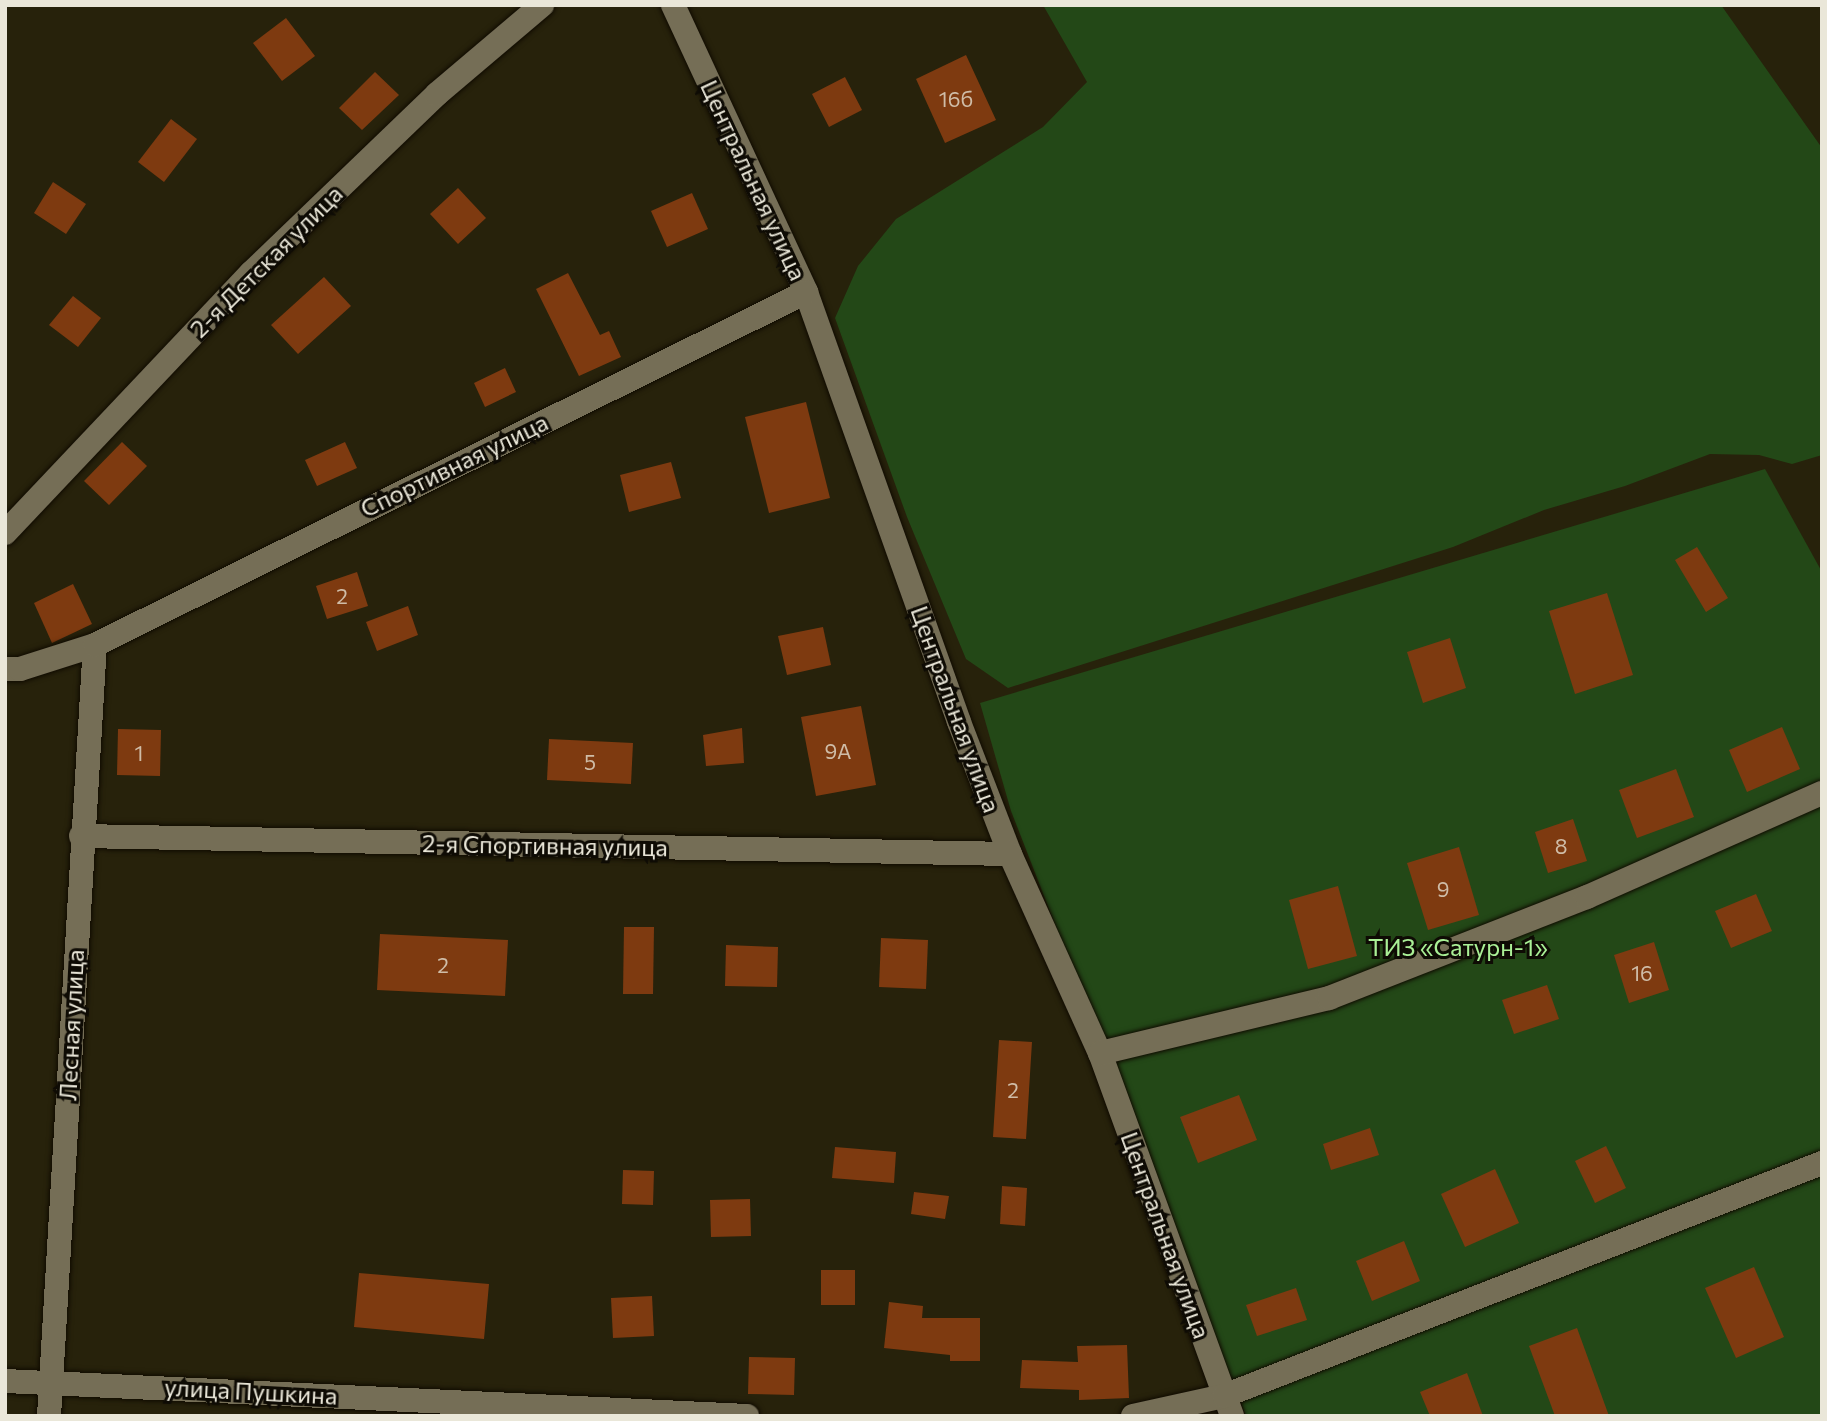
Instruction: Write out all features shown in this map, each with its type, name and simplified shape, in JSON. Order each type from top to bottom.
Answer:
[{"type":"street","name":"2-я Детская улица","points":[[5,533],[251,273],[437,94],[542,5]]},
{"type":"street","name":"Центральная улица","points":[[673,5],[806,292],[1010,854],[1100,1053],[1228,1406]]},
{"type":"street","name":"Спортивная улица","points":[[5,669],[20,669],[99,642],[806,292]]},
{"type":"street","name":"Лесная улица","points":[[50,1416],[81,836],[99,642]]},
{"type":"street","points":[[1100,1053],[1329,998],[1587,897],[1822,793]]},
{"type":"street","name":"2-я Спортивная улица","points":[[81,836],[1010,854]]},
{"type":"street","points":[[1133,1416],[1228,1406],[1822,1163]]},
{"type":"street","name":"улица Пушкина","points":[[5,1381],[747,1416]]},
{"type":"green space","points":[[1043,5],[1721,5],[1822,148],[1822,455],[1792,464],[1759,455],[1710,454],[1625,486],[1544,510],[1453,547],[1008,688],[966,659],[907,517],[835,318],[858,266],[896,219],[1043,127],[1087,82]]},
{"type":"green space","name":"ТИЗ «Сатурн-1»","points":[[1765,469],[1822,572],[1822,1416],[1246,1416],[1011,811],[980,703]]},
{"type":"building","points":[[286,18],[315,56],[282,81],[253,43]]},
{"type":"building","points":[[966,55],[996,120],[945,143],[916,79]]},
{"type":"building","points":[[375,72],[399,95],[362,130],[339,108]]},
{"type":"building","points":[[845,77],[862,110],[829,127],[812,94]]},
{"type":"building","points":[[171,119],[197,139],[164,182],[138,162]]},
{"type":"building","points":[[53,182],[86,204],[66,234],[34,213]]},
{"type":"building","points":[[458,188],[486,218],[458,244],[430,214]]},
{"type":"building","points":[[692,193],[708,229],[667,247],[651,211]]},
{"type":"building","points":[[568,273],[600,335],[609,331],[621,357],[579,376],[536,289]]},
{"type":"building","points":[[324,277],[351,306],[298,354],[271,325]]},
{"type":"building","points":[[73,296],[101,318],[78,347],[49,325]]},
{"type":"building","points":[[505,368],[516,392],[485,407],[474,383]]},
{"type":"building","points":[[806,402],[830,498],[769,513],[745,417]]},
{"type":"building","points":[[122,442],[147,466],[109,505],[84,481]]},
{"type":"building","points":[[345,442],[357,468],[317,486],[305,460]]},
{"type":"building","points":[[671,462],[681,498],[629,512],[620,475]]},
{"type":"building","points":[[1697,547],[1728,598],[1706,612],[1675,560]]},
{"type":"building","points":[[357,572],[368,606],[327,619],[316,586]]},
{"type":"building","points":[[73,584],[92,624],[52,643],[34,603]]},
{"type":"building","points":[[1607,593],[1633,675],[1575,694],[1549,611]]},
{"type":"building","points":[[408,606],[418,635],[377,651],[366,622]]},
{"type":"building","points":[[823,627],[831,665],[787,675],[778,636]]},
{"type":"building","points":[[1450,638],[1466,688],[1423,703],[1407,652]]},
{"type":"building","points":[[861,706],[876,785],[816,796],[801,717]]},
{"type":"building","points":[[1782,727],[1800,769],[1747,792],[1729,750]]},
{"type":"building","points":[[742,728],[744,763],[706,766],[703,735]]},
{"type":"building","points":[[118,729],[161,730],[160,776],[117,775]]},
{"type":"building","points":[[549,739],[633,743],[631,784],[547,780]]},
{"type":"building","points":[[1676,769],[1694,817],[1637,838],[1619,790]]},
{"type":"building","points":[[1573,819],[1587,861],[1548,873],[1535,832]]},
{"type":"building","points":[[1459,847],[1479,915],[1428,930],[1407,863]]},
{"type":"building","points":[[1338,886],[1357,956],[1308,969],[1289,900]]},
{"type":"building","points":[[1756,894],[1772,931],[1731,948],[1715,911]]},
{"type":"building","points":[[624,927],[654,927],[653,994],[623,994]]},
{"type":"building","points":[[380,934],[508,940],[505,996],[377,990]]},
{"type":"building","points":[[881,938],[928,940],[926,989],[879,987]]},
{"type":"building","points":[[1654,942],[1669,990],[1629,1003],[1614,955]]},
{"type":"building","points":[[726,945],[778,947],[777,987],[725,986]]},
{"type":"building","points":[[1547,985],[1559,1019],[1514,1034],[1502,1000]]},
{"type":"building","points":[[999,1040],[1032,1042],[1026,1139],[993,1137]]},
{"type":"building","points":[[1239,1095],[1257,1140],[1198,1163],[1180,1117]]},
{"type":"building","points":[[1370,1128],[1379,1155],[1331,1170],[1323,1144]]},
{"type":"building","points":[[1606,1146],[1626,1188],[1595,1203],[1575,1161]]},
{"type":"building","points":[[835,1147],[896,1152],[894,1183],[832,1178]]},
{"type":"building","points":[[1495,1169],[1519,1223],[1465,1247],[1441,1194]]},
{"type":"building","points":[[623,1170],[654,1171],[653,1205],[622,1204]]},
{"type":"building","points":[[1002,1186],[1027,1188],[1025,1226],[1000,1224]]},
{"type":"building","points":[[914,1192],[949,1196],[945,1219],[911,1214]]},
{"type":"building","points":[[750,1199],[751,1236],[711,1237],[710,1200]]},
{"type":"building","points":[[1404,1241],[1420,1281],[1372,1301],[1356,1261]]},
{"type":"building","points":[[1754,1267],[1784,1337],[1736,1358],[1705,1288]]},
{"type":"building","points":[[821,1270],[855,1270],[855,1305],[821,1305]]},
{"type":"building","points":[[359,1273],[489,1284],[484,1339],[354,1327]]},
{"type":"building","points":[[1296,1288],[1307,1320],[1257,1336],[1246,1305]]},
{"type":"building","points":[[652,1296],[654,1336],[613,1338],[611,1298]]},
{"type":"building","points":[[889,1302],[923,1306],[922,1318],[980,1318],[980,1361],[950,1361],[950,1355],[884,1348]]},
{"type":"building","points":[[1577,1328],[1609,1416],[1555,1416],[1529,1346]]},
{"type":"building","points":[[1127,1345],[1129,1398],[1079,1400],[1079,1390],[1020,1388],[1022,1360],[1078,1362],[1077,1346]]},
{"type":"building","points":[[749,1357],[795,1358],[794,1395],[748,1394]]},
{"type":"building","points":[[1467,1373],[1483,1416],[1430,1416],[1420,1392]]}]
